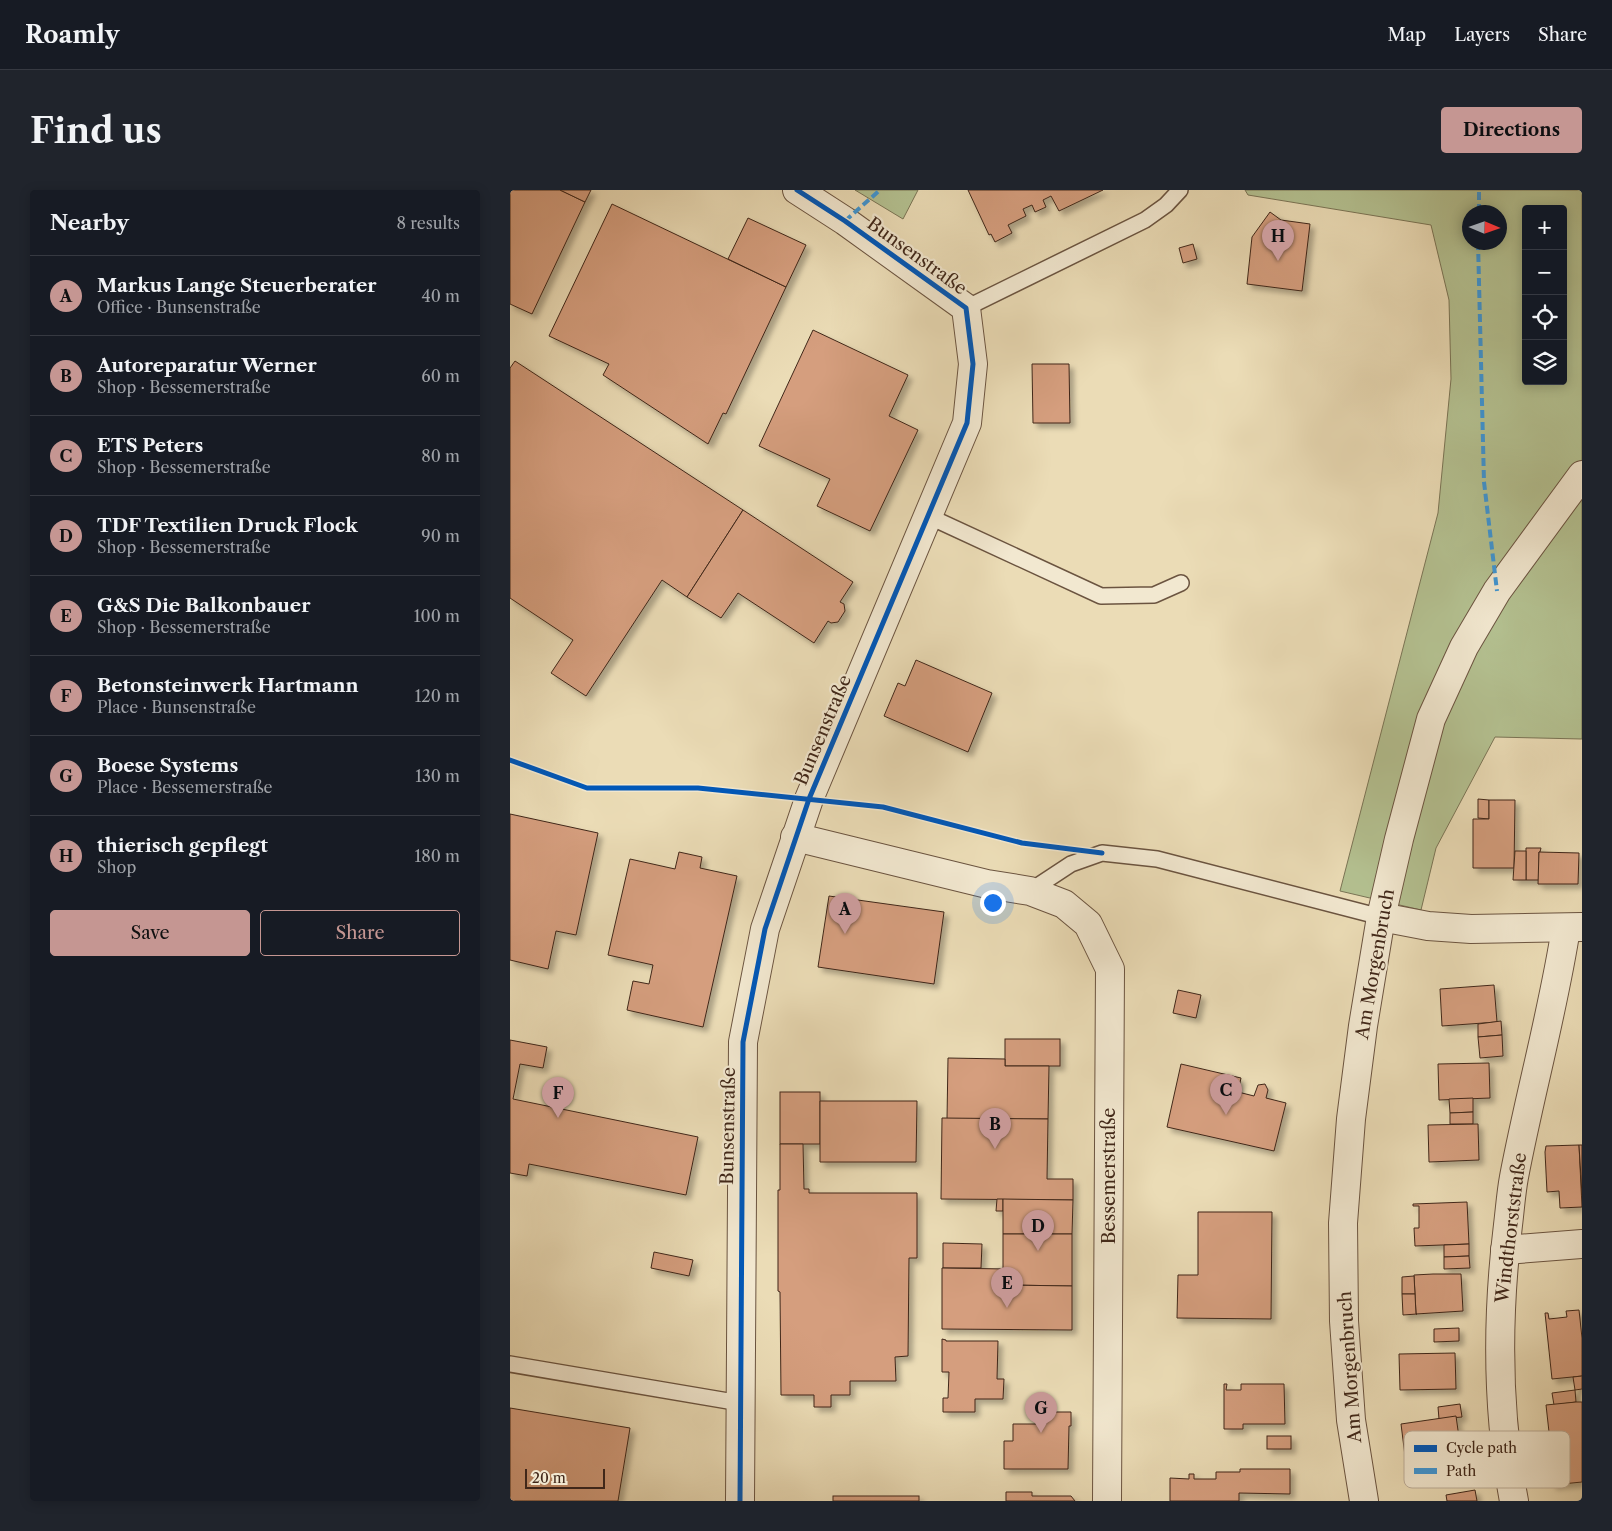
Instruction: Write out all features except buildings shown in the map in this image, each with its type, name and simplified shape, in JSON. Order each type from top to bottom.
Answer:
[{"type":"street","name":"Bunsenstraße","points":[[740,1501],[743,1042],[766,929],[809,799],[967,423],[973,364],[966,308],[852,226],[798,190]]},
{"type":"street","name":"Am Morgenbruch","points":[[1364,1501],[1349,1400],[1344,1321],[1343,1223],[1352,1110],[1363,1026],[1381,917],[1399,839],[1431,719],[1464,647],[1497,591],[1582,475]]},
{"type":"street","name":"Bessemerstraße","points":[[795,837],[987,884],[1030,891],[1064,904],[1088,924],[1110,969],[1107,1501]]},
{"type":"street","points":[[1381,917],[1428,926],[1471,929],[1574,928]]},
{"type":"street","name":"Windthorststraße","points":[[1505,1431],[1502,1390],[1501,1308],[1505,1250],[1514,1178],[1558,979],[1574,928]]},
{"type":"street","points":[[1505,1250],[1582,1244]]},
{"type":"street","name":"Windthorststraße","points":[[1512,1488],[1514,1501]]},
{"type":"lane","name":"Bunsenstraße","points":[[966,308],[1145,220],[1166,204],[1180,190]]},
{"type":"lane","points":[[928,516],[1101,596],[1154,595],[1181,583]]},
{"type":"lane","points":[[1030,891],[1070,864],[1102,853],[1157,859],[1381,917]]},
{"type":"lane","points":[[510,1364],[740,1403]]},
{"type":"green space","points":[[855,190],[918,190],[903,219]]},
{"type":"green space","points":[[1245,190],[1582,190],[1582,739],[1495,737],[1436,848],[1421,910],[1340,891],[1438,513],[1451,379],[1449,300],[1431,225],[1248,195]]},
{"type":"marked path","points":[[845,221],[880,190]]},
{"type":"marked path","points":[[1479,190],[1479,205]]},
{"type":"marked path","points":[[1478,250],[1484,482],[1497,591]]},
{"type":"cycle path","points":[[740,1501],[743,1042],[765,929],[809,799],[967,423],[973,364],[966,308],[845,221],[797,190]]},
{"type":"cycle path","points":[[510,760],[587,788],[698,788],[883,807],[1022,843],[1102,853]]},
{"type":"place","name":"thierisch gepflegt","points":[[1278,261]]},
{"type":"place","name":"Markus Lange Steuerberater","points":[[845,934]]},
{"type":"place","name":"ETS Peters","points":[[1226,1115]]},
{"type":"place","name":"Betonsteinwerk Hartmann","points":[[558,1118]]},
{"type":"place","name":"Autoreparatur Werner","points":[[995,1149]]},
{"type":"place","name":"TDF Textilien Druck Flock","points":[[1038,1251]]},
{"type":"place","name":"G&S Die Balkonbauer","points":[[1007,1308]]},
{"type":"place","name":"Boese Systems","points":[[1041,1433]]}]
